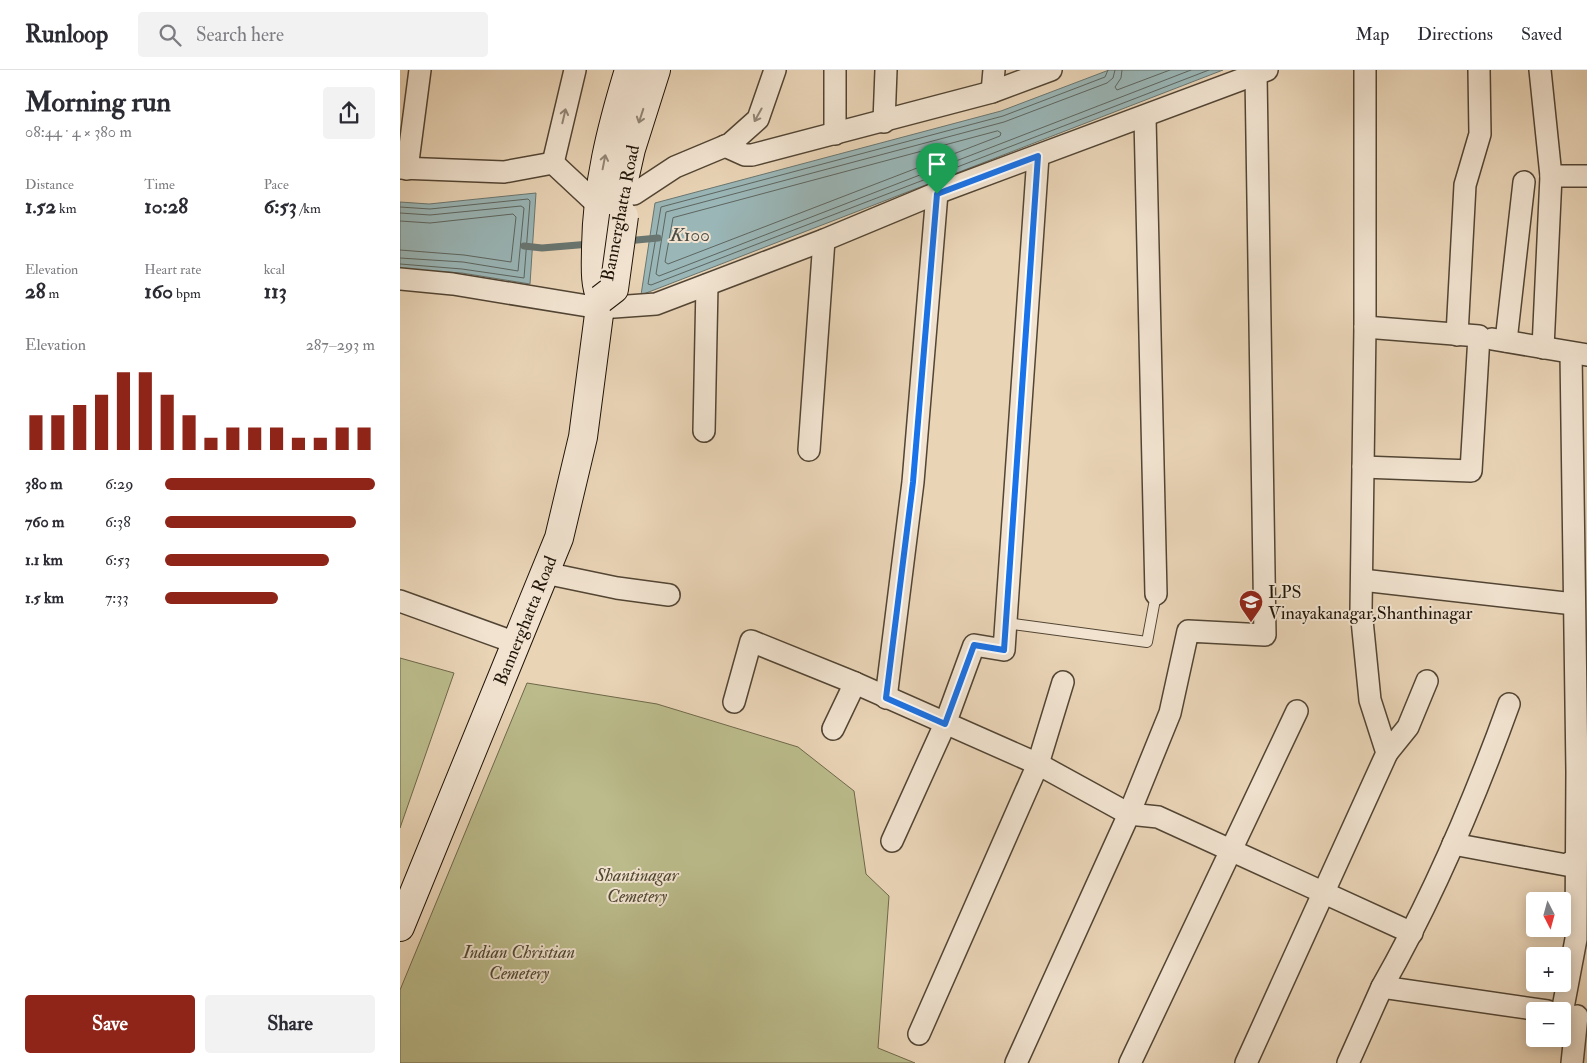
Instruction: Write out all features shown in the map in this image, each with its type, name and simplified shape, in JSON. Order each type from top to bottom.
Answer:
[{"type":"main road","points":[[614,208],[603,164],[629,70]]},
{"type":"main road","name":"Bannerghatta Road","points":[[400,927],[558,538],[583,437],[601,304],[614,289],[614,208],[656,70]]},
{"type":"street","points":[[420,70],[404,168],[504,172],[553,163],[614,208],[675,167],[725,146],[758,119],[775,70]]},
{"type":"street","points":[[553,163],[575,70]]},
{"type":"street","points":[[835,70],[835,134]]},
{"type":"street","points":[[884,122],[886,70]]},
{"type":"street","points":[[992,92],[994,70]]},
{"type":"street","points":[[725,146],[745,155],[752,155],[884,122],[992,92],[1051,70]]},
{"type":"street","points":[[1365,70],[1365,327],[1361,610],[1370,700],[1387,753]]},
{"type":"street","points":[[1457,334],[1465,185],[1480,134],[1478,70]]},
{"type":"street","points":[[1540,70],[1551,176],[1542,348]]},
{"type":"street","points":[[400,278],[601,304],[656,304],[824,240],[937,194],[1145,118],[1262,72],[1265,635],[1188,631],[1170,713],[1129,814],[1016,1063]]},
{"type":"street","points":[[1145,118],[1156,594]]},
{"type":"street","points":[[892,841],[945,724],[974,645],[1004,650],[1038,156]]},
{"type":"street","points":[[1551,176],[1587,176]]},
{"type":"street","points":[[1506,341],[1524,182]]},
{"type":"street","points":[[886,698],[913,482],[937,194]]},
{"type":"street","points":[[809,450],[824,240]]},
{"type":"street","points":[[704,431],[707,285]]},
{"type":"street","points":[[1365,327],[1479,336],[1579,354],[1574,604],[1576,859],[1581,920],[1576,939],[1572,1015],[1572,1063]]},
{"type":"street","points":[[1363,467],[1471,470],[1479,336]]},
{"type":"street","points":[[545,573],[617,588],[670,595]]},
{"type":"street","points":[[1362,580],[1574,604]]},
{"type":"street","points":[[400,601],[516,643]]},
{"type":"street","points":[[734,702],[751,641],[855,683],[1038,764],[1129,814],[1158,817],[1324,891],[1412,933]]},
{"type":"street","points":[[1246,1063],[1387,753],[1408,727],[1427,681]]},
{"type":"street","points":[[919,1034],[1038,764],[1063,682]]},
{"type":"street","points":[[833,729],[855,683]]},
{"type":"street","points":[[1348,1063],[1382,987],[1412,933],[1453,844],[1483,777],[1509,704]]},
{"type":"street","points":[[1130,1063],[1297,711]]},
{"type":"street","points":[[1453,844],[1566,865],[1576,859]]},
{"type":"street","points":[[1382,987],[1526,1008]]},
{"type":"lane","points":[[1006,623],[1147,642],[1156,594]]},
{"type":"green space","points":[[400,658],[454,673],[400,828]]},
{"type":"green space","name":"Shantinagar Cemetery","points":[[527,683],[657,704],[798,747],[854,791],[866,874],[889,896],[878,1048],[915,1063],[400,1063],[400,990]]},
{"type":"water","name":"K100","points":[[1109,70],[1223,70],[641,295],[655,203],[1001,111]]},
{"type":"water","points":[[536,193],[530,284],[462,273],[400,269],[400,202],[429,204]]},
{"type":"waterway","name":"K100","points":[[626,241],[658,238]]},
{"type":"waterway","name":"K100","points":[[524,246],[542,248],[590,244]]},
{"type":"place","name":"LPS Vinayakanagar,Shanthinagar","points":[[1251,623]]},
{"type":"route","points":[[1038,156],[1004,650],[974,645],[945,724],[886,698],[913,482],[937,194],[1038,156]]},
{"type":"park label","name":"Indian Christian Cemetery","points":[[519,962]]}]
